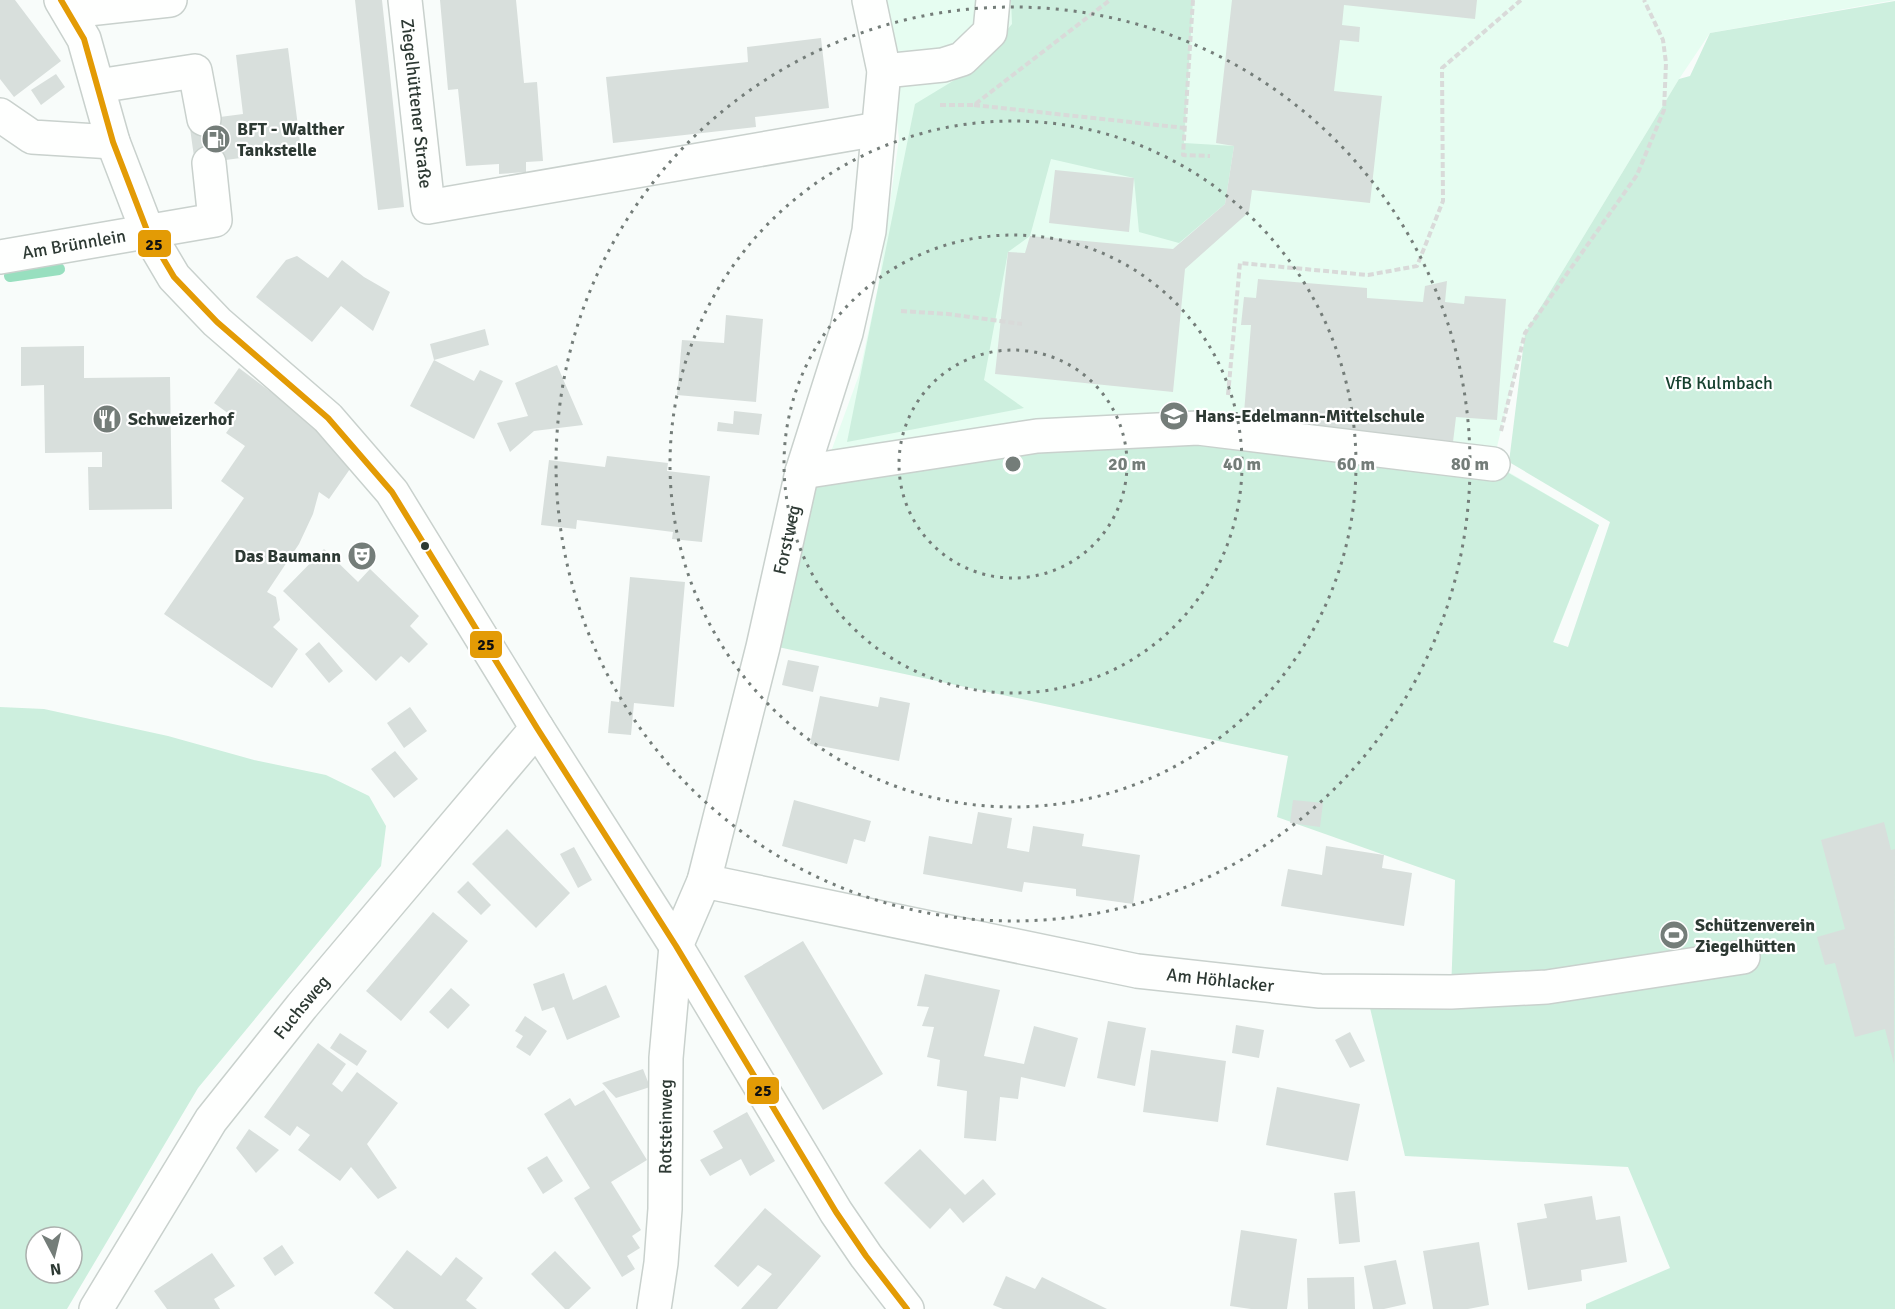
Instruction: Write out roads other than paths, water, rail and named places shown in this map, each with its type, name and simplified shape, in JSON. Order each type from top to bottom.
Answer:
[{"type":"street","points":[[170,0],[81,12],[113,142],[148,233],[181,285],[217,322],[328,418],[392,492],[537,728],[676,946],[836,1212],[907,1309]]},
{"type":"street","name":"Ziegelhüttener Straße","points":[[405,0],[428,207],[878,129]]},
{"type":"street","name":"Forstweg","points":[[676,946],[704,881],[763,647],[802,472],[846,333],[869,231],[884,72],[869,0]]},
{"type":"street","points":[[884,72],[943,66],[962,59],[990,32],[993,0]]},
{"type":"street","points":[[98,86],[195,72],[204,119]]},
{"type":"street","points":[[0,115],[32,137],[113,142]]},
{"type":"street","name":"Am Brünnlein","points":[[0,257],[215,220],[209,163]]},
{"type":"street","points":[[802,472],[1037,436],[1198,428],[1493,464]]},
{"type":"street","name":"Fuchsweg","points":[[105,1304],[211,1120],[302,1006],[537,728]]},
{"type":"street","name":"Am Höhlacker","points":[[704,881],[1137,972],[1320,991],[1451,992],[1547,987],[1743,957]]},
{"type":"street","name":"Rotsteinweg","points":[[654,1309],[661,1263],[665,1209],[666,1058],[676,946]]},
{"type":"waterway","points":[[10,276],[59,269]]},
{"type":"place","name":"BFT - Walther Tankstelle","points":[[216,139]]},
{"type":"place","name":"Hans-Edelmann-Mittelschule","points":[[1174,416]]},
{"type":"place","name":"Schweizerhof","points":[[107,419]]},
{"type":"place","name":"Das Baumann","points":[[362,556]]},
{"type":"place","name":"Schützenverein Ziegelhütten","points":[[1674,935]]},
{"type":"park label","name":"VfB Kulmbach","points":[[1719,383]]}]
